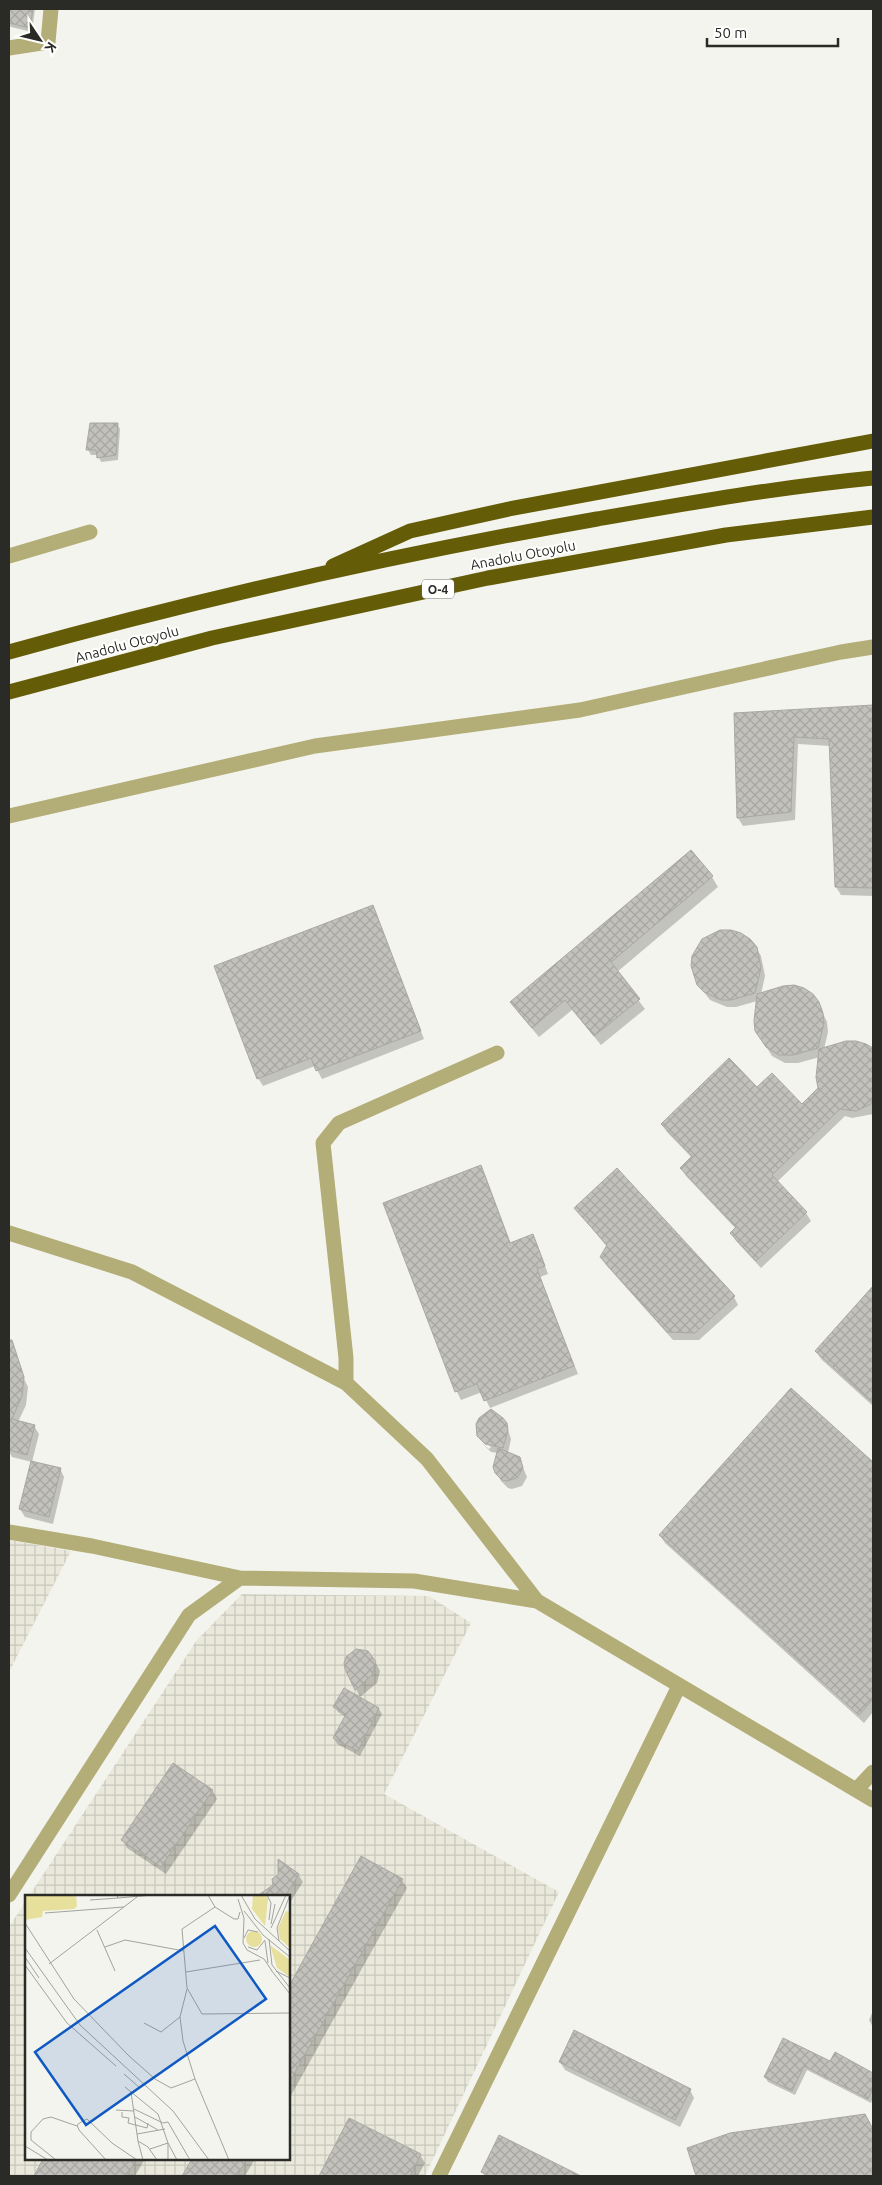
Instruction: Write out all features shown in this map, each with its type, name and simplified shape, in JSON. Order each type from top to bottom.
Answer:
[{"type":"highway","points":[[307,578],[410,531],[509,509],[873,441]]},
{"type":"highway","name":"Anadolu Otoyolu","points":[[9,652],[106,625],[494,537],[730,496],[873,478]]},
{"type":"highway","name":"Anadolu Otoyolu","points":[[9,692],[212,638],[488,578],[726,535],[873,517]]},
{"type":"street","points":[[9,48],[48,42],[52,9]]},
{"type":"street","points":[[10,554],[90,532]]},
{"type":"street","points":[[9,816],[315,746],[580,710],[841,652],[873,647]]},
{"type":"street","points":[[346,1384],[346,1358],[323,1143],[340,1123],[497,1052]]},
{"type":"street","points":[[9,1233],[132,1272],[346,1384],[427,1458],[537,1601],[873,1800]]},
{"type":"street","points":[[9,1532],[92,1546],[240,1578],[414,1581],[537,1601]]},
{"type":"street","points":[[9,1895],[188,1615],[240,1578]]},
{"type":"street","points":[[439,2176],[679,1686]]},
{"type":"street","points":[[856,1790],[873,1772]]},
{"type":"shaded area","points":[[9,1540],[71,1551],[9,1672]]},
{"type":"shaded area","points":[[242,1594],[429,1596],[471,1623],[384,1794],[559,1892],[425,2176],[9,2176],[9,1927],[25,1903],[25,2160],[290,2160],[290,1895],[30,1895],[197,1640]]},
{"type":"building","points":[[9,9],[33,9],[30,28],[9,23]]},
{"type":"building","points":[[90,423],[118,423],[116,455],[97,458],[96,450],[86,450]]},
{"type":"building","points":[[873,705],[873,888],[835,887],[829,739],[794,737],[791,812],[737,818],[734,713]]},
{"type":"building","points":[[691,850],[713,876],[611,962],[640,999],[594,1036],[565,1000],[532,1028],[510,1002]]},
{"type":"building","points":[[373,905],[421,1031],[316,1071],[311,1058],[257,1079],[214,966]]},
{"type":"building","points":[[720,930],[731,930],[741,933],[757,947],[761,968],[755,993],[731,1000],[721,1000],[704,992],[697,985],[691,966],[692,956],[702,939]]},
{"type":"building","points":[[794,985],[804,988],[813,994],[819,1002],[824,1023],[818,1048],[793,1055],[779,1055],[766,1047],[755,1031],[754,1021],[757,994],[783,986]]},
{"type":"building","points":[[846,1041],[856,1041],[873,1048],[873,1103],[856,1111],[840,1109],[772,1175],[807,1212],[756,1261],[730,1233],[736,1227],[680,1168],[692,1156],[661,1124],[729,1058],[757,1087],[772,1073],[802,1104],[818,1088],[816,1077],[819,1049]]},
{"type":"building","points":[[481,1165],[510,1243],[533,1234],[545,1266],[537,1269],[574,1366],[484,1401],[477,1384],[455,1392],[383,1203]]},
{"type":"building","points":[[617,1168],[735,1296],[695,1333],[667,1332],[600,1257],[607,1245],[574,1208]]},
{"type":"building","points":[[873,1286],[873,1403],[815,1351]]},
{"type":"building","points":[[9,1340],[12,1340],[24,1377],[22,1396],[12,1419],[35,1425],[27,1455],[9,1450]]},
{"type":"building","points":[[791,1388],[873,1462],[873,1699],[859,1715],[659,1535]]},
{"type":"building","points":[[491,1409],[507,1423],[508,1430],[503,1448],[485,1444],[477,1436],[476,1424],[479,1418]]},
{"type":"building","points":[[498,1448],[520,1457],[523,1468],[517,1478],[507,1481],[502,1480],[495,1473],[493,1467]]},
{"type":"building","points":[[31,1461],[61,1468],[49,1517],[19,1509]]},
{"type":"building","points":[[356,1649],[368,1651],[376,1662],[372,1675],[355,1690],[344,1663],[346,1657]]},
{"type":"building","points":[[344,1688],[379,1708],[358,1751],[333,1738],[346,1714],[333,1707]]},
{"type":"building","points":[[173,1763],[213,1790],[161,1867],[121,1840]]},
{"type":"building","points":[[361,1856],[403,1879],[290,2081],[290,1984]]},
{"type":"building","points":[[278,1859],[299,1874],[286,1895],[258,1895],[273,1885],[272,1879],[278,1875]]},
{"type":"building","points":[[574,2030],[691,2089],[675,2120],[559,2062]]},
{"type":"building","points":[[783,2038],[830,2061],[835,2052],[873,2073],[873,2088],[868,2099],[804,2066],[792,2091],[764,2077]]},
{"type":"building","points":[[865,2114],[873,2129],[873,2176],[696,2176],[687,2148],[730,2133]]},
{"type":"building","points":[[349,2118],[421,2154],[410,2176],[319,2176]]},
{"type":"building","points":[[499,2135],[581,2176],[490,2176],[481,2172]]},
{"type":"building","points":[[42,2160],[135,2160],[127,2176],[34,2176]]},
{"type":"building","points":[[191,2160],[246,2160],[237,2176],[182,2176]]}]
